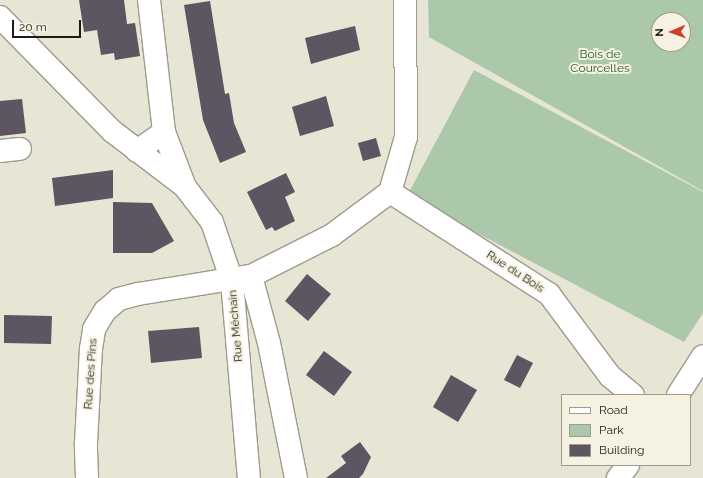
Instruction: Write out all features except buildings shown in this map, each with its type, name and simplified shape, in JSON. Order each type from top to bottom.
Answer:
[{"type":"street","points":[[149,0],[164,132],[184,187]]},
{"type":"street","points":[[242,278],[332,235],[390,192],[406,137],[405,0]]},
{"type":"street","points":[[0,17],[112,131],[184,187]]},
{"type":"street","points":[[137,151],[164,132]]},
{"type":"street","name":"Rue Méchain","points":[[184,187],[212,222],[242,278],[269,343],[296,478]]},
{"type":"street","name":"Rue du Bois","points":[[390,192],[548,294],[610,376],[632,394]]},
{"type":"street","name":"Rue Méchain","points":[[242,278],[249,478]]},
{"type":"street","name":"Rue des Pins","points":[[87,478],[86,443],[91,349],[94,329],[105,311],[119,299],[138,294],[242,278]]},
{"type":"street","points":[[679,394],[703,356]]},
{"type":"street","points":[[618,478],[627,466]]},
{"type":"green space","name":"Bois de Courcelles","points":[[428,0],[703,0],[703,191],[429,37]]},
{"type":"green space","points":[[474,70],[703,192],[703,313],[684,342],[407,196]]}]
